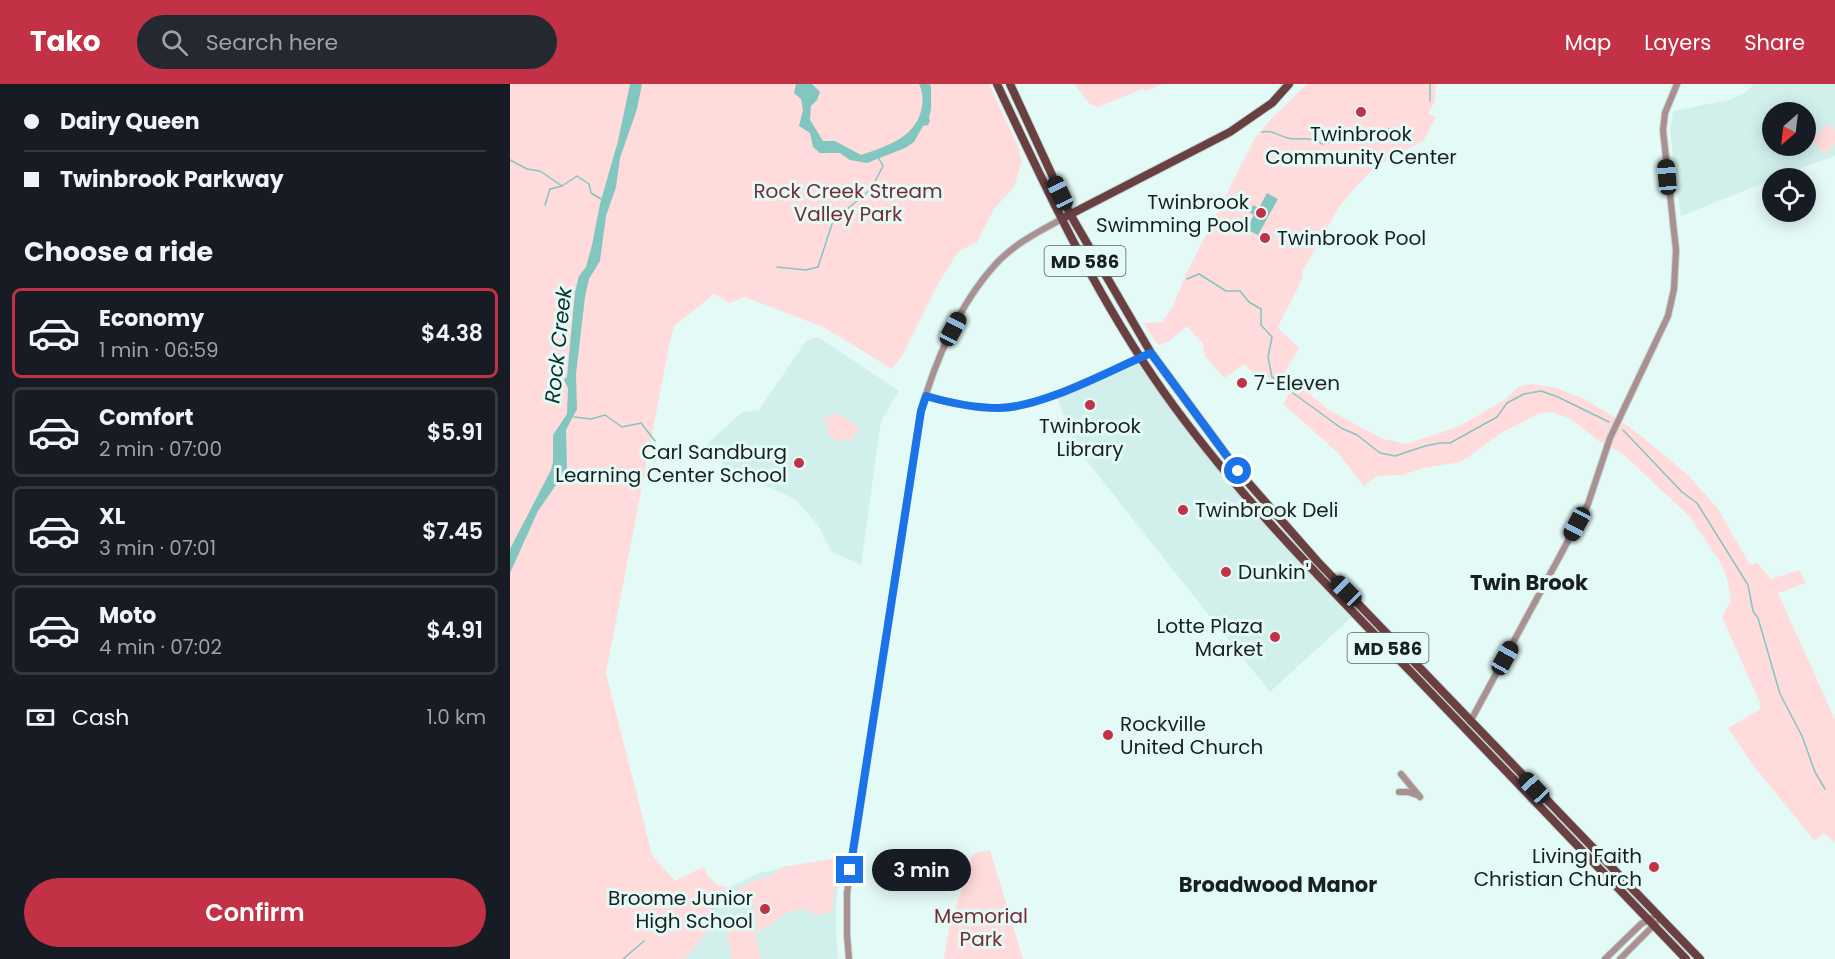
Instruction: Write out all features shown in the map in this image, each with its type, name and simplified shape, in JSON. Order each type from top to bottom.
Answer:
[{"type":"main road","name":"MD 586","points":[[997,84],[1122,327],[1165,393],[1226,471],[1468,724],[1700,959]]},
{"type":"main road","name":"MD 586","points":[[1010,84],[1066,216],[1151,353],[1238,471],[1315,565]]},
{"type":"main road","points":[[1066,216],[1230,132],[1272,103],[1289,84]]},
{"type":"main road","name":"MD 586","points":[[1468,724],[1686,959]]},
{"type":"street","points":[[1468,724],[1588,504],[1610,438],[1668,316],[1674,288],[1676,250],[1663,130],[1665,113],[1677,84]]},
{"type":"street","points":[[849,959],[847,893],[921,411],[932,375],[951,334],[994,265],[1027,239],[1066,216]]},
{"type":"street","points":[[926,396],[966,406],[1001,408],[1039,401],[1151,353]]},
{"type":"street","points":[[1399,792],[1408,792],[1420,797],[1401,774]]},
{"type":"street","points":[[1605,959],[1658,917]]},
{"type":"street","points":[[1620,959],[1651,923]]},
{"type":"shaded area","points":[[1754,84],[1835,84],[1835,156],[1802,168],[1762,168],[1762,183],[1681,216],[1670,131],[1673,111],[1730,100],[1746,92]]},
{"type":"shaded area","name":"Carl Sandburg Learning Center School","points":[[818,337],[899,391],[881,421],[861,565],[832,552],[818,525],[795,499],[764,485],[740,480],[705,446],[742,412],[759,410],[806,341]]},
{"type":"shaded area","points":[[1141,357],[1225,472],[1355,614],[1270,692],[1082,455],[1075,444],[1056,395]]},
{"type":"shaded area","name":"Broome Junior High School","points":[[841,857],[836,905],[838,959],[658,959],[689,914],[730,887],[758,873]]},
{"type":"green space","name":"Rock Creek Stream Valley Park","points":[[510,84],[989,84],[1020,151],[1022,161],[1014,187],[994,209],[977,242],[958,252],[938,284],[902,356],[892,369],[825,328],[745,297],[730,303],[714,294],[674,326],[606,673],[652,855],[675,881],[703,867],[714,882],[720,886],[730,887],[707,901],[717,919],[685,959],[510,959]]},
{"type":"green space","points":[[1074,84],[1162,84],[1146,91],[1142,89],[1098,107],[1090,104]]},
{"type":"green space","points":[[1307,84],[1436,84],[1435,101],[1428,114],[1436,117],[1423,141],[1375,167],[1339,207],[1302,272],[1300,282],[1278,328],[1299,348],[1276,387],[1262,371],[1253,374],[1245,364],[1224,378],[1205,356],[1203,344],[1187,326],[1168,342],[1158,345],[1143,323],[1162,322],[1173,306],[1187,272],[1255,138]]},
{"type":"green space","points":[[1828,123],[1835,131],[1835,144],[1825,154],[1816,145],[1816,135]]},
{"type":"green space","points":[[1295,382],[1329,410],[1383,439],[1406,444],[1460,426],[1506,399],[1518,387],[1532,384],[1557,388],[1584,399],[1613,416],[1687,474],[1718,509],[1750,565],[1757,563],[1771,579],[1799,570],[1806,583],[1778,593],[1835,720],[1835,843],[1824,833],[1814,840],[1753,765],[1728,728],[1759,710],[1761,705],[1722,617],[1731,600],[1727,578],[1721,563],[1690,517],[1623,454],[1597,440],[1571,419],[1552,412],[1538,414],[1501,433],[1461,462],[1423,468],[1403,475],[1376,476],[1364,486],[1337,452],[1283,404]]},
{"type":"green space","points":[[834,412],[859,427],[850,442],[843,438],[841,442],[827,434],[829,430],[825,427],[828,423],[823,420],[826,415],[831,418]]},
{"type":"green space","name":"Memorial Park","points":[[990,850],[1023,959],[944,959],[949,928],[973,854]]},
{"type":"green space","points":[[838,858],[832,912],[817,915],[804,909],[788,912],[759,932],[754,917],[753,895],[738,895],[738,889],[774,874],[783,867]]},
{"type":"green space","points":[[753,925],[761,959],[732,959],[726,931]]},
{"type":"water","points":[[630,84],[642,84],[637,109],[620,158],[616,187],[606,216],[600,261],[589,279],[585,297],[576,374],[577,409],[566,430],[567,469],[538,511],[510,573],[510,549],[551,470],[553,435],[567,414],[568,388],[564,380],[567,377],[575,292],[579,276],[586,267],[592,245]]},
{"type":"water","points":[[796,84],[812,84],[820,92],[817,100],[811,106],[810,120],[823,141],[835,141],[861,155],[890,144],[914,126],[922,107],[919,84],[930,84],[931,87],[930,121],[928,125],[923,126],[914,142],[905,148],[867,163],[850,160],[840,153],[820,153],[813,147],[810,133],[799,126],[803,110],[801,99],[794,93]]},
{"type":"water","name":"Twinbrook Swimming Pool","points":[[1267,193],[1278,199],[1258,235],[1246,229],[1254,215],[1249,212],[1253,205],[1259,208]]},
{"type":"waterway","points":[[1430,84],[1430,101]]},
{"type":"waterway","points":[[1262,132],[1266,131],[1290,139],[1312,139],[1322,144],[1331,142],[1334,138],[1343,141],[1350,138],[1354,141],[1389,129]]},
{"type":"waterway","points":[[777,267],[806,270],[818,267],[833,221],[871,189],[883,166],[878,157]]},
{"type":"waterway","points":[[510,160],[527,169],[540,171],[562,186],[577,176],[589,184],[591,193],[601,199]]},
{"type":"waterway","points":[[545,205],[550,189],[562,186]]},
{"type":"waterway","points":[[1187,279],[1199,274],[1226,291],[1240,291],[1249,302],[1261,309],[1261,325],[1272,337],[1268,357],[1272,377],[1279,381]]},
{"type":"waterway","points":[[1293,393],[1380,453],[1395,456],[1425,446],[1450,443],[1497,417],[1507,403],[1524,394],[1541,391],[1609,422]]},
{"type":"waterway","points":[[574,417],[591,419],[605,415],[622,427],[641,423],[655,441]]},
{"type":"waterway","points":[[1623,430],[1682,492],[1697,503],[1748,585],[1753,611],[1758,618],[1780,694],[1802,736],[1815,772],[1825,789]]},
{"type":"waterway","points":[[623,959],[644,941]]},
{"type":"place","name":"Twinbrook Community Center","points":[[1361,112]]},
{"type":"place","name":"Twinbrook Swimming Pool","points":[[1261,213]]},
{"type":"place","name":"Twinbrook Pool","points":[[1265,238]]},
{"type":"place","name":"7-Eleven","points":[[1242,383]]},
{"type":"place","name":"Twinbrook Library","points":[[1090,405]]},
{"type":"place","name":"Carl Sandburg Learning Center School","points":[[799,463]]},
{"type":"place","name":"Twinbrook Deli","points":[[1183,510]]},
{"type":"place","name":"Dunkin'","points":[[1226,572]]},
{"type":"place","name":"Lotte Plaza Market","points":[[1275,637]]},
{"type":"place","name":"Rockville United Church","points":[[1108,735]]},
{"type":"place","name":"Living Faith Christian Church","points":[[1654,867]]},
{"type":"place","name":"Broome Junior High School","points":[[765,909]]},
{"type":"district","name":"Twin Brook","points":[[1529,582]]},
{"type":"district","name":"Broadwood Manor","points":[[1278,884]]},
{"type":"route","points":[[850,870],[921,411],[926,396],[966,406],[1001,408],[1039,401],[1151,353],[1238,471]]},
{"type":"water label","name":"Rock Creek","points":[[558,345]]}]
